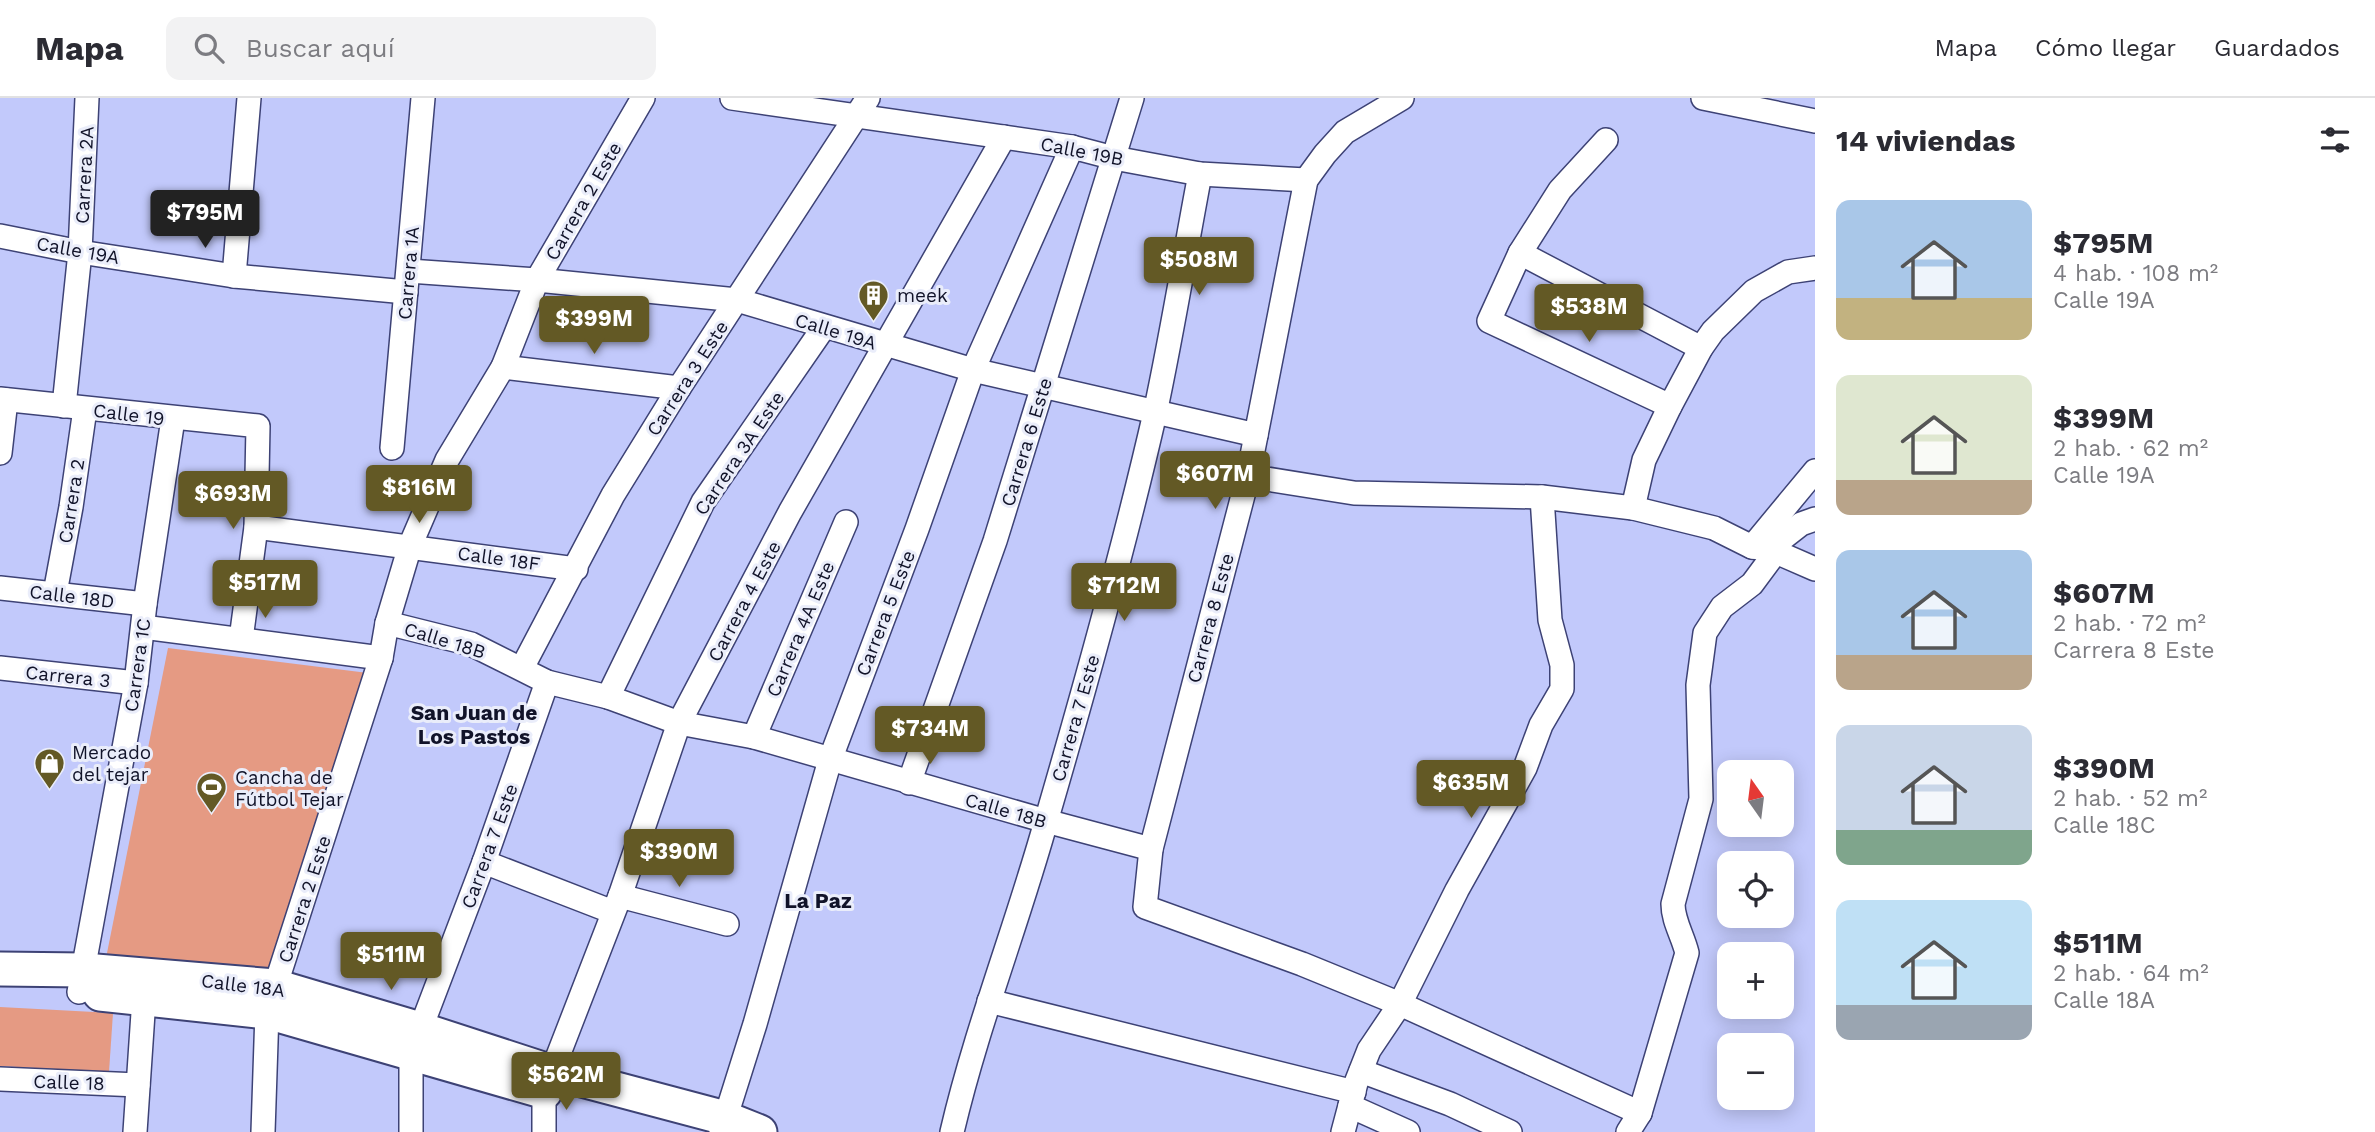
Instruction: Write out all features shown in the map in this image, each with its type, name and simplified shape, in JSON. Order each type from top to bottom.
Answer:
[{"type":"main road","name":"Calle 18A","points":[[0,969],[82,981],[271,999],[548,1082],[689,1132]]},
{"type":"main road","name":"Calle 18A","points":[[0,991],[82,981],[144,998],[271,999]]},
{"type":"main road","name":"Calle 18A","points":[[548,1082],[760,1132]]},
{"type":"street","name":"Carrera 2A","points":[[80,252],[87,98]]},
{"type":"street","points":[[234,276],[249,98]]},
{"type":"street","name":"Carrera 1A","points":[[392,448],[423,98]]},
{"type":"street","name":"Carrera 2 Este","points":[[271,999],[381,658],[387,623],[410,546],[447,460],[503,367],[537,280],[643,98]]},
{"type":"street","name":"Calle 19B","points":[[732,98],[863,107],[1200,174],[1306,180]]},
{"type":"street","name":"Carrera 6 Este","points":[[909,783],[995,541],[1132,98]]},
{"type":"street","points":[[1306,180],[1345,132],[1402,98]]},
{"type":"street","points":[[1703,98],[1815,121]]},
{"type":"street","name":"Carrera 3 Este","points":[[523,668],[613,495],[679,388],[863,107]]},
{"type":"street","name":"Carrera 4 Este","points":[[548,1082],[616,904],[680,723],[790,512],[1004,137]]},
{"type":"street","points":[[1606,140],[1560,190],[1520,253],[1489,321],[1670,406]]},
{"type":"street","name":"Carrera 5 Este","points":[[723,1125],[755,1024],[830,760],[917,529],[973,370],[1072,147]]},
{"type":"street","name":"Carrera 7 Este","points":[[953,1132],[962,1090],[1046,821],[1116,571],[1155,412],[1200,174]]},
{"type":"street","name":"Carrera 8 Este","points":[[1151,849],[1248,476],[1306,180]]},
{"type":"street","name":"Calle 19A","points":[[0,236],[80,252],[234,276],[408,281],[537,280],[737,300],[973,370],[1256,435]]},
{"type":"street","name":"Carrera 2","points":[[55,593],[71,507],[80,252]]},
{"type":"street","points":[[1520,253],[1701,348]]},
{"type":"street","points":[[1633,508],[1644,460],[1701,348],[1713,331],[1754,291],[1788,272],[1815,268]]},
{"type":"street","name":"Carrera 3A Este","points":[[608,697],[703,502],[824,327]]},
{"type":"street","points":[[503,367],[679,388]]},
{"type":"street","points":[[0,453],[3,400]]},
{"type":"street","name":"Calle 19","points":[[3,400],[258,426],[256,527]]},
{"type":"street","name":"Carrera 1C","points":[[82,981],[136,683],[173,419]]},
{"type":"street","points":[[1151,849],[1145,907],[1302,964],[1400,1004],[1634,1123],[1687,953],[1673,916],[1673,904],[1701,799],[1698,685],[1705,633],[1722,607],[1752,584],[1766,549],[1815,471]]},
{"type":"street","points":[[1248,476],[1354,493],[1542,497],[1633,508],[1714,528],[1815,569]]},
{"type":"street","points":[[1343,1132],[1369,1050],[1400,1004],[1457,890],[1525,768],[1541,725],[1562,689],[1562,665],[1550,620],[1542,497]]},
{"type":"street","points":[[1766,549],[1801,524],[1815,519]]},
{"type":"street","name":"Carrera 4A Este","points":[[754,737],[846,522]]},
{"type":"street","points":[[241,639],[256,527]]},
{"type":"street","name":"Calle 18F","points":[[256,527],[576,569]]},
{"type":"street","name":"Calle 18D","points":[[0,588],[55,593],[144,616]]},
{"type":"street","name":"Calle 18B","points":[[144,616],[241,639],[381,658]]},
{"type":"street","name":"Calle 18B","points":[[387,623],[471,644],[547,682],[608,697],[680,723],[754,737],[909,783],[1151,849]]},
{"type":"street","name":"Carrera 3","points":[[0,668],[136,683]]},
{"type":"street","name":"Carrera 7 Este","points":[[411,1132],[416,1041],[484,862],[547,682]]},
{"type":"street","points":[[484,862],[616,904],[727,924]]},
{"type":"street","points":[[135,1132],[144,998]]},
{"type":"street","points":[[263,1132],[271,999]]},
{"type":"street","points":[[989,1001],[1355,1090],[1450,1104],[1510,1132]]},
{"type":"street","name":"Calle 18","points":[[0,1079],[138,1085]]},
{"type":"street","points":[[544,1132],[548,1082]]},
{"type":"street","points":[[1355,1090],[1408,1132]]},
{"type":"shaded area","name":"Cancha de Fútbol Tejar","points":[[168,648],[368,673],[301,880],[267,972],[105,963]]},
{"type":"shaded area","points":[[0,1007],[113,1013],[109,1072],[0,1066]]},
{"type":"place","name":"meek","points":[[874,322]]},
{"type":"place","name":"Mercado del tejar","points":[[49,790]]},
{"type":"place","name":"Cancha de Fútbol Tejar","points":[[212,815]]},
{"type":"district","name":"San Juan de Los Pastos","points":[[474,725]]},
{"type":"district","name":"La Paz","points":[[818,901]]}]
